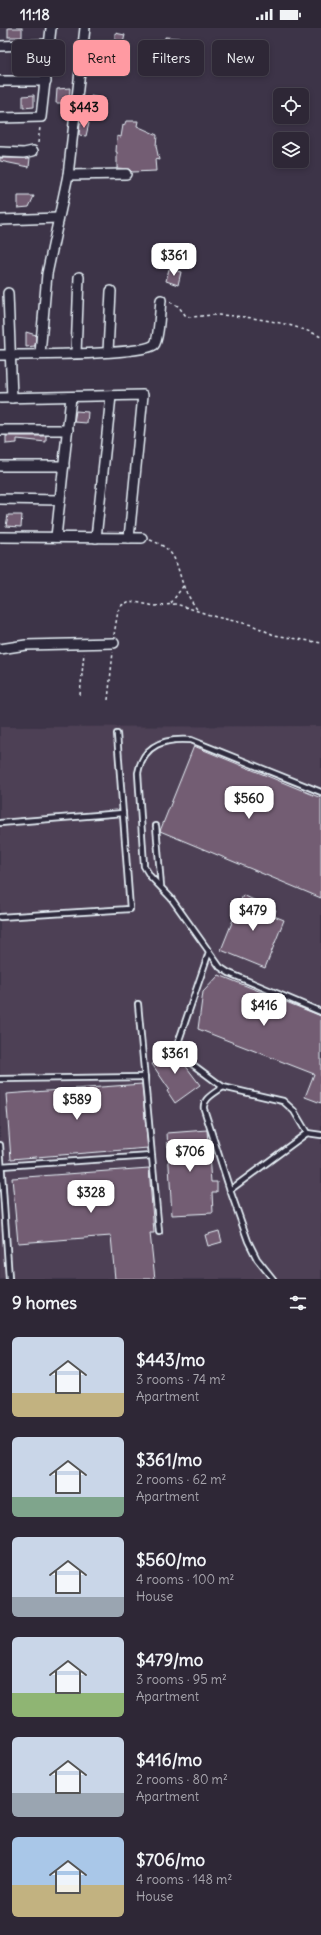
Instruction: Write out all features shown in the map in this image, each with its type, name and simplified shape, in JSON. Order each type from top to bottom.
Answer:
[{"type":"street","points":[[50,40],[51,28]]},
{"type":"street","points":[[40,354],[47,274],[68,175],[84,28]]},
{"type":"street","points":[[0,46],[12,46]]},
{"type":"street","points":[[0,118],[41,117],[47,76]]},
{"type":"street","points":[[0,81],[46,81]]},
{"type":"street","points":[[0,152],[24,153],[33,151]]},
{"type":"street","points":[[68,175],[126,174]]},
{"type":"street","points":[[0,220],[58,218]]},
{"type":"street","points":[[76,353],[79,278]]},
{"type":"street","points":[[108,352],[111,291]]},
{"type":"street","points":[[8,293],[5,355],[12,398]]},
{"type":"street","points":[[5,355],[108,352],[153,345],[156,340],[161,300]]},
{"type":"street","points":[[0,398],[143,395],[129,538]]},
{"type":"street","points":[[96,538],[111,396]]},
{"type":"street","points":[[56,538],[71,397]]},
{"type":"street","points":[[0,430],[68,430]]},
{"type":"street","points":[[0,466],[64,466]]},
{"type":"street","points":[[0,499],[60,500]]},
{"type":"street","points":[[0,537],[142,538]]},
{"type":"street","points":[[0,649],[26,645],[85,645],[114,643]]},
{"type":"lane","points":[[0,917],[130,909],[117,734]]},
{"type":"lane","points":[[321,792],[191,740],[176,739],[164,741],[144,755],[140,763],[138,773],[144,866],[150,876],[172,898],[220,967],[229,973],[321,1012]]},
{"type":"lane","points":[[0,823],[123,813]]},
{"type":"lane","points":[[156,826],[161,886]]},
{"type":"lane","points":[[209,952],[178,1043],[179,1051],[184,1058],[223,1087],[283,1101],[294,1111],[307,1133]]},
{"type":"lane","points":[[138,1004],[159,1232]]},
{"type":"lane","points":[[0,1079],[145,1077]]},
{"type":"lane","points":[[223,1087],[203,1104],[230,1190],[257,1259],[273,1279]]},
{"type":"lane","points":[[230,1190],[307,1133],[321,1135]]},
{"type":"lane","points":[[0,1145],[2,1199],[9,1279]]},
{"type":"lane","points":[[1,1166],[152,1156]]},
{"type":"path","points":[[33,151],[38,142],[41,117]]},
{"type":"path","points":[[161,300],[174,303],[186,316],[190,317],[213,315],[270,321],[310,331],[321,337]]},
{"type":"path","points":[[142,538],[161,544],[171,552],[176,559],[184,585],[198,611]]},
{"type":"path","points":[[170,604],[184,585]]},
{"type":"path","points":[[108,700],[118,611],[126,602],[138,602],[155,606],[170,604],[252,625],[274,635],[321,643]]},
{"type":"path","points":[[80,695],[85,645]]},
{"type":"shaded area","points":[[321,726],[321,1279],[0,1279],[0,727]]},
{"type":"building","points":[[8,28],[22,28],[22,37],[8,37]]},
{"type":"building","points":[[115,33],[125,35],[124,40],[115,40]]},
{"type":"building","points":[[165,37],[179,38],[179,40],[165,40]]},
{"type":"building","points":[[70,88],[69,103],[56,103],[57,89]]},
{"type":"building","points":[[34,95],[34,107],[23,108],[23,96]]},
{"type":"building","points":[[91,96],[104,99],[100,112],[87,109]]},
{"type":"building","points":[[126,121],[138,121],[137,126],[157,135],[156,146],[159,160],[155,159],[156,171],[132,172],[129,169],[117,168],[117,136],[121,137],[123,125],[124,126]]},
{"type":"building","points":[[80,123],[89,123],[86,136],[79,135]]},
{"type":"building","points":[[0,158],[30,158],[29,167],[0,161]]},
{"type":"building","points":[[18,196],[34,196],[29,207],[18,208]]},
{"type":"building","points":[[169,269],[181,272],[178,285],[166,281]]},
{"type":"building","points":[[26,332],[36,335],[35,346],[26,347]]},
{"type":"building","points":[[76,411],[88,412],[87,423],[74,422]]},
{"type":"building","points":[[6,436],[46,436],[46,442],[17,439],[17,443],[6,444]]},
{"type":"building","points":[[8,515],[22,515],[21,527],[6,526]]},
{"type":"building","points":[[194,746],[321,798],[321,898],[160,831]]},
{"type":"building","points":[[243,895],[276,910],[274,916],[284,920],[265,968],[221,950]]},
{"type":"building","points":[[219,975],[321,1016],[321,1103],[305,1097],[314,1074],[198,1029],[203,992]]},
{"type":"building","points":[[165,1048],[168,1053],[175,1048],[176,1053],[200,1085],[175,1103],[167,1091],[169,1089],[152,1064],[159,1059],[156,1054]]},
{"type":"building","points":[[142,1084],[148,1148],[11,1159],[6,1094]]},
{"type":"building","points":[[207,1130],[211,1182],[217,1182],[217,1192],[212,1192],[213,1213],[172,1215],[167,1133]]},
{"type":"building","points":[[149,1168],[154,1233],[150,1233],[155,1279],[115,1279],[111,1236],[18,1243],[12,1178]]},
{"type":"building","points":[[219,1231],[222,1242],[208,1246],[205,1235]]}]
